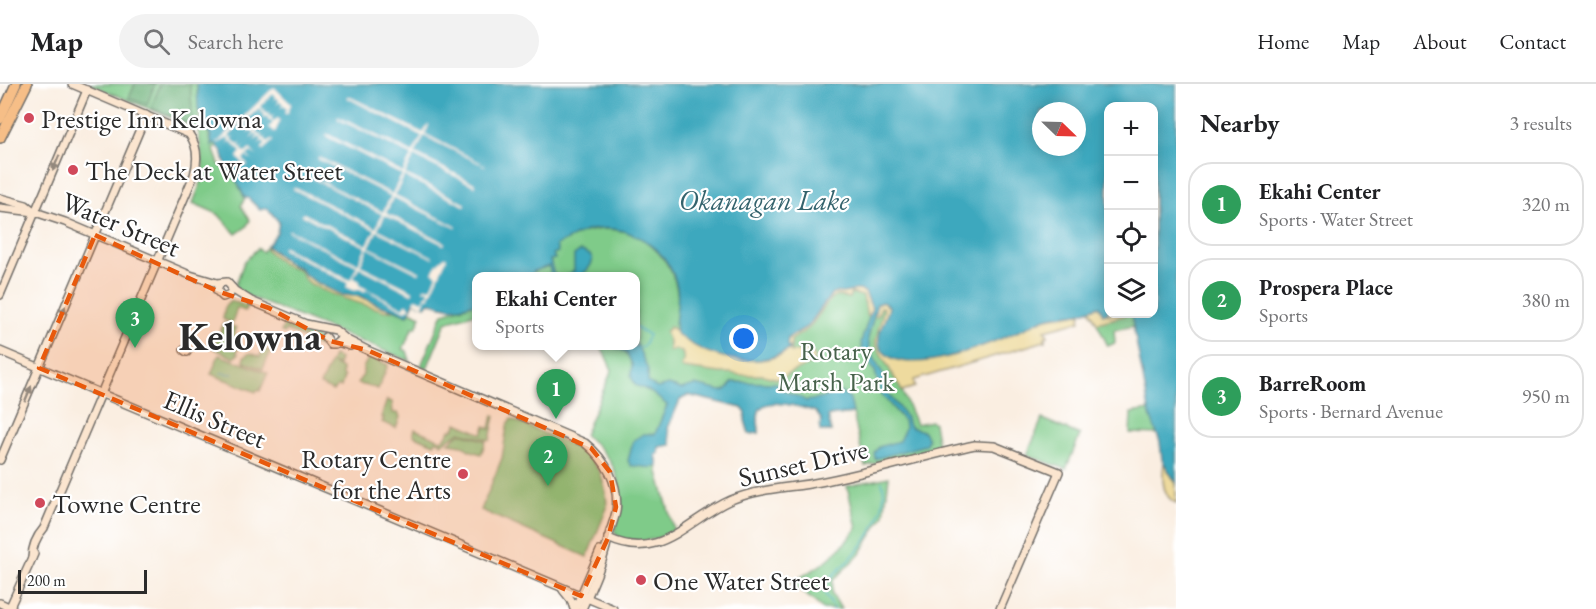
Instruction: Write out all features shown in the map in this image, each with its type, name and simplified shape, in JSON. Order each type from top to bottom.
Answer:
[{"type":"highway","points":[[0,119],[16,84]]},
{"type":"highway","points":[[0,138],[27,84]]},
{"type":"street","points":[[0,603],[11,608],[32,558],[36,540],[44,528],[195,170],[196,148],[189,134],[72,84]]},
{"type":"street","points":[[0,295],[87,90]]},
{"type":"street","points":[[0,460],[146,115]]},
{"type":"street","name":"Water Street","points":[[0,198],[26,205],[35,212]]},
{"type":"street","name":"Water Street","points":[[0,208],[35,212],[219,287]]},
{"type":"street","points":[[251,301],[227,282],[219,287],[223,297],[251,301],[306,324],[335,330],[338,339]]},
{"type":"street","points":[[228,296],[232,288]]},
{"type":"street","points":[[306,324],[325,337],[330,344],[338,339]]},
{"type":"street","points":[[325,337],[329,330]]},
{"type":"street","points":[[338,339],[575,438],[588,446],[607,467],[615,488],[615,514],[608,538],[603,544],[584,597],[582,609]]},
{"type":"street","name":"Ellis Street","points":[[0,351],[613,609]]},
{"type":"street","name":"Sunset Drive","points":[[608,538],[635,546],[654,544],[672,537],[709,511],[744,496],[774,488],[820,482],[946,451],[975,445],[990,445],[1059,472],[1000,609]]},
{"type":"street","points":[[559,586],[575,609],[584,597]]},
{"type":"highlighted area","points":[[95,235],[217,291],[269,308],[330,341],[367,350],[591,448],[610,472],[616,507],[608,538],[581,596],[39,368]]},
{"type":"green space","points":[[89,84],[197,84],[199,123],[206,125],[212,145],[215,143],[218,146],[214,150],[219,164],[232,171],[243,194],[244,200],[241,206],[250,220],[246,227],[236,234],[218,214],[193,203],[204,175],[198,129]]},
{"type":"green space","points":[[135,84],[155,84],[147,105],[129,98]]},
{"type":"green space","points":[[160,84],[190,84],[193,120],[186,123],[151,108]]},
{"type":"green space","name":"Rotary Marsh Park","points":[[601,229],[622,231],[645,240],[658,252],[670,270],[677,290],[675,324],[787,341],[829,296],[855,288],[885,302],[884,357],[916,424],[931,421],[934,423],[938,446],[935,449],[865,466],[853,413],[828,416],[831,431],[820,431],[821,419],[816,412],[787,404],[771,404],[760,409],[759,433],[749,434],[745,420],[746,413],[742,408],[688,395],[680,400],[668,428],[671,445],[659,446],[659,453],[656,455],[658,472],[674,530],[661,537],[648,540],[634,541],[619,538],[614,531],[620,502],[617,477],[605,455],[584,435],[612,370],[603,350],[640,350],[640,272],[533,272],[551,265],[550,260],[556,245],[580,233]]},
{"type":"green space","points":[[267,246],[275,254],[399,311],[408,315],[410,311],[421,316],[403,349],[407,351],[410,361],[245,295],[235,287],[244,262],[258,248],[262,252]]},
{"type":"green space","points":[[231,301],[247,306],[245,311],[237,308],[232,323],[223,319],[225,306]]},
{"type":"green space","points":[[472,304],[472,314],[446,322],[427,368],[421,366],[443,313]]},
{"type":"green space","points":[[1100,306],[1104,318],[1132,318],[1134,326],[1114,330],[1115,343],[1108,346],[1090,309]]},
{"type":"green space","points":[[285,322],[313,333],[320,347],[286,330],[285,333],[281,332]]},
{"type":"green space","points":[[224,323],[236,328],[234,337],[237,337],[233,346],[238,348],[238,354],[234,358],[213,348]]},
{"type":"green space","points":[[263,349],[271,351],[263,369],[244,362],[244,357],[250,353],[260,357]]},
{"type":"green space","points":[[219,355],[268,373],[260,391],[256,392],[211,374]]},
{"type":"green space","points":[[333,356],[340,359],[338,365],[332,363],[342,369],[344,377],[341,387],[333,391],[320,385]]},
{"type":"green space","points":[[369,357],[388,365],[378,389],[357,383],[363,375],[363,368]]},
{"type":"green space","points":[[387,400],[392,402],[393,413],[398,413],[400,417],[396,428],[382,422],[384,418],[381,417]]},
{"type":"green space","points":[[1150,410],[1157,434],[1130,433],[1131,413]]},
{"type":"green space","points":[[493,415],[495,416],[490,440],[460,432],[441,444],[436,441],[434,444],[413,435],[415,429],[441,440],[450,430],[454,429],[457,423],[482,434],[485,426],[490,429]]},
{"type":"green space","points":[[511,419],[576,447],[589,457],[600,472],[606,492],[607,508],[587,557],[481,510],[502,458],[507,426]]},
{"type":"green space","points":[[1042,419],[1080,435],[1066,469],[1027,455]]},
{"type":"green space","points":[[459,434],[486,441],[481,454],[462,445],[449,443]]},
{"type":"green space","points":[[889,477],[884,515],[860,554],[833,580],[832,594],[841,609],[823,609],[791,582],[828,560],[857,528],[847,486]]},
{"type":"sand","points":[[267,247],[289,264],[300,268],[306,276],[342,295],[359,296],[394,310],[378,309],[319,288],[304,278],[298,269],[288,267],[277,260],[266,249]]},
{"type":"sand","points":[[855,288],[865,292],[872,308],[870,315],[867,315],[863,296],[851,293],[849,298],[836,295],[831,298],[809,328],[791,340],[791,352],[807,350],[814,354],[815,359],[807,366],[790,372],[783,378],[785,381],[763,375],[740,375],[683,368],[681,366],[684,359],[682,352],[675,349],[669,351],[669,341],[665,332],[670,327],[692,344],[714,354],[741,360],[768,359],[780,355],[790,349],[787,345],[788,338],[808,326],[832,293]]},
{"type":"sand","points":[[882,302],[889,306],[889,310],[879,341],[948,357],[994,341],[1046,318],[1081,313],[1080,321],[1045,330],[1048,336],[1045,337],[1045,341],[914,380],[915,387],[902,391],[876,345],[884,308],[881,307],[877,317],[875,306]]},
{"type":"sand","points":[[1100,306],[1104,318],[1116,318],[1097,323],[1090,309]]},
{"type":"sand","points":[[1164,463],[1176,483],[1176,503],[1165,491]]},
{"type":"water","name":"Okanagan Lake","points":[[197,84],[1176,84],[1176,483],[1162,460],[1160,442],[1150,415],[1132,318],[1158,318],[1158,102],[1104,102],[1104,314],[1099,306],[1081,312],[1050,317],[971,350],[929,361],[910,362],[894,359],[879,345],[889,306],[882,302],[877,304],[868,338],[870,350],[883,374],[885,390],[904,414],[910,427],[924,431],[928,440],[925,445],[875,459],[874,453],[879,447],[899,441],[905,428],[904,421],[881,394],[875,371],[863,353],[861,342],[872,308],[865,292],[855,290],[846,293],[832,293],[808,326],[788,338],[787,345],[790,349],[776,356],[762,359],[731,359],[702,349],[676,333],[677,287],[673,273],[656,250],[633,234],[605,229],[585,231],[556,245],[558,252],[553,254],[555,259],[550,260],[553,272],[550,272],[549,266],[533,272],[472,272],[472,304],[453,308],[430,302],[425,306],[414,302],[408,315],[359,296],[342,295],[317,283],[306,276],[300,268],[289,264],[267,246],[277,233],[279,222],[267,208],[260,210],[248,198],[245,198],[232,172],[228,170],[222,152],[215,144],[212,146],[210,134],[203,123],[207,121],[198,109]]},
{"type":"water","points":[[580,251],[591,255],[592,262],[585,272],[572,272],[574,255]]},
{"type":"water","points":[[621,350],[639,350],[648,370],[648,382],[657,388],[669,385],[681,389],[695,385],[721,391],[726,390],[733,382],[777,383],[786,392],[806,401],[840,392],[850,399],[853,413],[828,416],[831,431],[820,431],[821,419],[816,412],[787,404],[771,404],[759,411],[759,433],[749,434],[745,420],[746,413],[742,408],[688,395],[680,400],[668,428],[671,445],[659,447],[659,453],[656,455],[658,466],[651,468],[631,466],[628,461],[633,441],[643,434],[655,434],[667,405],[649,391],[635,385],[631,376],[632,364],[626,352]]},
{"type":"pier","points":[[274,87],[291,104],[287,114],[285,113],[287,108],[284,105],[279,108],[283,104],[280,101],[276,104],[279,100],[277,98],[272,101],[276,97],[273,94],[260,106],[263,110],[267,107],[264,110],[267,113],[271,111],[268,114],[270,117],[275,114],[271,118],[274,121],[278,118],[280,121],[275,132],[269,127],[273,123],[269,120],[266,123],[269,119],[266,116],[262,119],[265,115],[262,112],[258,115],[261,111],[259,108],[246,120],[249,123],[253,120],[250,124],[253,127],[257,124],[254,128],[257,131],[260,127],[257,132],[260,135],[265,132],[261,135],[264,139],[268,135],[265,139],[268,142],[271,139],[273,141],[263,150],[266,144],[263,141],[258,144],[262,140],[260,137],[254,141],[257,134],[250,139],[255,133],[252,130],[246,134],[251,129],[248,125],[241,129],[247,124],[244,121],[229,136],[231,138],[235,136],[232,139],[238,145],[242,143],[239,146],[242,149],[246,145],[242,150],[246,153],[250,149],[257,156],[251,152],[247,155],[253,161],[246,156],[243,159],[248,165],[246,166],[237,157],[241,152],[238,149],[234,152],[238,148],[234,145],[231,148],[234,144],[231,141],[228,144],[230,140],[228,138],[216,144]]},
{"type":"pier","points":[[348,96],[423,133],[428,124],[425,134],[485,165],[424,136],[415,154],[476,184],[475,186],[414,156],[405,174],[466,204],[465,206],[404,176],[395,195],[457,227],[393,197],[386,213],[445,243],[444,245],[385,215],[378,229],[433,257],[377,231],[369,247],[420,272],[419,274],[368,248],[360,265],[413,291],[412,294],[359,267],[353,278],[360,281],[359,285],[404,308],[406,304],[409,305],[411,309],[408,308],[406,311],[366,290],[364,292],[358,289],[355,291],[346,287],[348,283],[282,249],[283,247],[350,280],[357,266],[288,231],[358,264],[366,247],[302,215],[303,213],[367,245],[375,230],[293,189],[294,187],[376,228],[382,214],[310,177],[383,212],[391,196],[318,157],[392,194],[402,175],[326,136],[327,134],[403,173],[412,155],[338,117],[413,153],[422,136]]},
{"type":"pier","points":[[445,257],[447,258],[429,298],[426,297],[423,306],[414,302],[416,298],[423,301],[426,295],[428,295],[429,290],[423,290],[425,287],[431,288],[437,275],[432,272]]},
{"type":"waterway","points":[[640,330],[649,335],[643,347],[640,348]]},
{"type":"waterway","points":[[221,373],[233,374]]},
{"type":"waterway","points":[[834,609],[823,590],[858,550],[876,523],[883,502],[882,482]]},
{"type":"place","name":"Prestige Inn Kelowna","points":[[29,118]]},
{"type":"place","name":"The Deck at Water Street","points":[[73,170]]},
{"type":"place","name":"BarreRoom","points":[[135,348]]},
{"type":"place","name":"Ekahi Center","points":[[556,419]]},
{"type":"place","name":"Rotary Centre for the Arts","points":[[463,474]]},
{"type":"place","name":"Prospera Place","points":[[548,486]]},
{"type":"place","name":"Towne Centre","points":[[40,503]]},
{"type":"place","name":"One Water Street","points":[[641,580]]},
{"type":"district","name":"Kelowna","points":[[250,336]]}]
